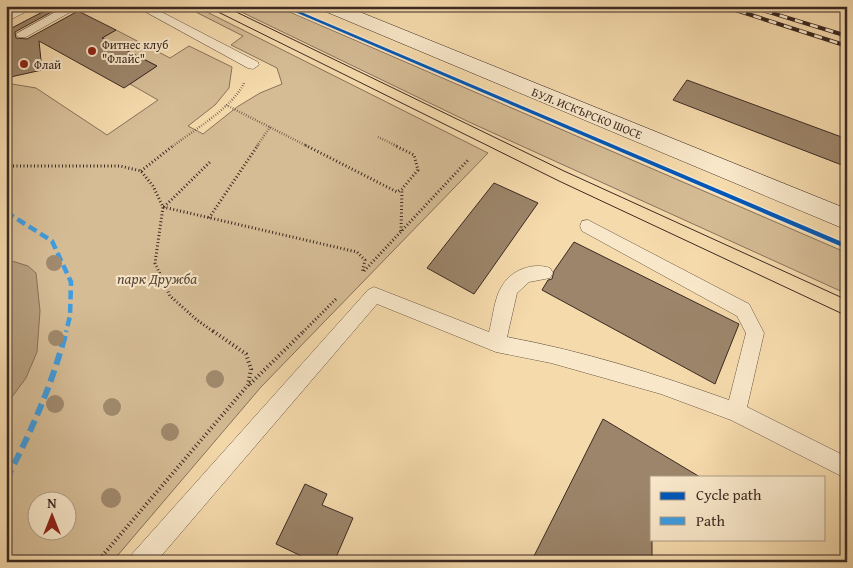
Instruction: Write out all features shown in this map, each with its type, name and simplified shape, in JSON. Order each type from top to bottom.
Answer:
[{"type":"main road","name":"БУЛ. ИСКЪРСКО ШОСЕ","points":[[328,6],[847,220]]},
{"type":"lane","points":[[6,19],[31,6]]},
{"type":"lane","points":[[22,34],[75,6]]},
{"type":"lane","points":[[141,6],[253,65]]},
{"type":"lane","points":[[588,226],[743,310],[755,333],[736,412]]},
{"type":"lane","points":[[496,343],[509,289],[525,275],[544,274]]},
{"type":"lane","points":[[140,562],[374,295],[496,343],[551,354],[661,385],[736,412],[847,468]]},
{"type":"path","points":[[141,170],[226,105],[240,92],[253,65]]},
{"type":"path","points":[[226,105],[397,192],[402,189],[418,170],[414,156],[378,137]]},
{"type":"path","points":[[209,218],[270,128]]},
{"type":"path","points":[[356,279],[468,160]]},
{"type":"path","points":[[163,207],[211,161]]},
{"type":"path","points":[[6,166],[120,166],[141,170],[154,186],[163,207],[155,263],[170,296],[197,320],[246,354],[251,369],[248,385]]},
{"type":"path","points":[[401,232],[402,189]]},
{"type":"path","points":[[163,207],[357,252],[365,260],[363,272]]},
{"type":"path","points":[[97,562],[248,385],[342,292]]},
{"type":"green space","name":"парк Дружба","points":[[184,6],[195,6],[488,153],[261,387],[112,562],[6,562],[6,83],[36,88],[107,135],[158,100],[130,84],[157,66],[102,38],[116,30],[170,58],[189,46],[232,67],[229,88],[215,105],[188,126],[203,134],[237,107],[260,93],[282,84],[277,68],[231,45],[243,36]]},
{"type":"green space","points":[[229,6],[276,6],[847,253],[847,294],[469,122]]},
{"type":"shaded area","points":[[12,261],[28,266],[36,273],[40,311],[37,352],[26,378],[6,405],[6,262]]},
{"type":"building","name":"Фитнес клуб \"Флайс\"","points":[[52,7],[57,9],[15,32],[16,38],[27,39],[78,11],[116,30],[102,38],[157,66],[124,88],[39,41],[42,70],[6,78],[6,31]]},
{"type":"building","points":[[687,80],[847,139],[847,167],[673,100]]},
{"type":"building","points":[[494,183],[538,203],[474,294],[427,268]]},
{"type":"building","points":[[574,242],[739,324],[715,384],[542,290],[548,280],[552,279],[554,271]]},
{"type":"building","points":[[603,419],[698,476],[650,476],[652,562],[531,562]]},
{"type":"building","points":[[305,484],[327,494],[322,505],[353,518],[334,562],[314,562],[276,544]]},
{"type":"tram line","points":[[206,6],[559,181],[847,316]]},
{"type":"tram line","points":[[224,6],[564,171],[847,300]]},
{"type":"railway","points":[[723,6],[847,46]]},
{"type":"railway","points":[[749,6],[847,36]]},
{"type":"marked path","points":[[6,212],[52,241],[71,282],[70,316],[57,366],[23,447],[6,480]]},
{"type":"cycle path","points":[[283,6],[847,247]]},
{"type":"place","name":"Фитнес клуб \"Флайс\"","points":[[92,51]]},
{"type":"place","name":"Флай","points":[[24,64]]}]
